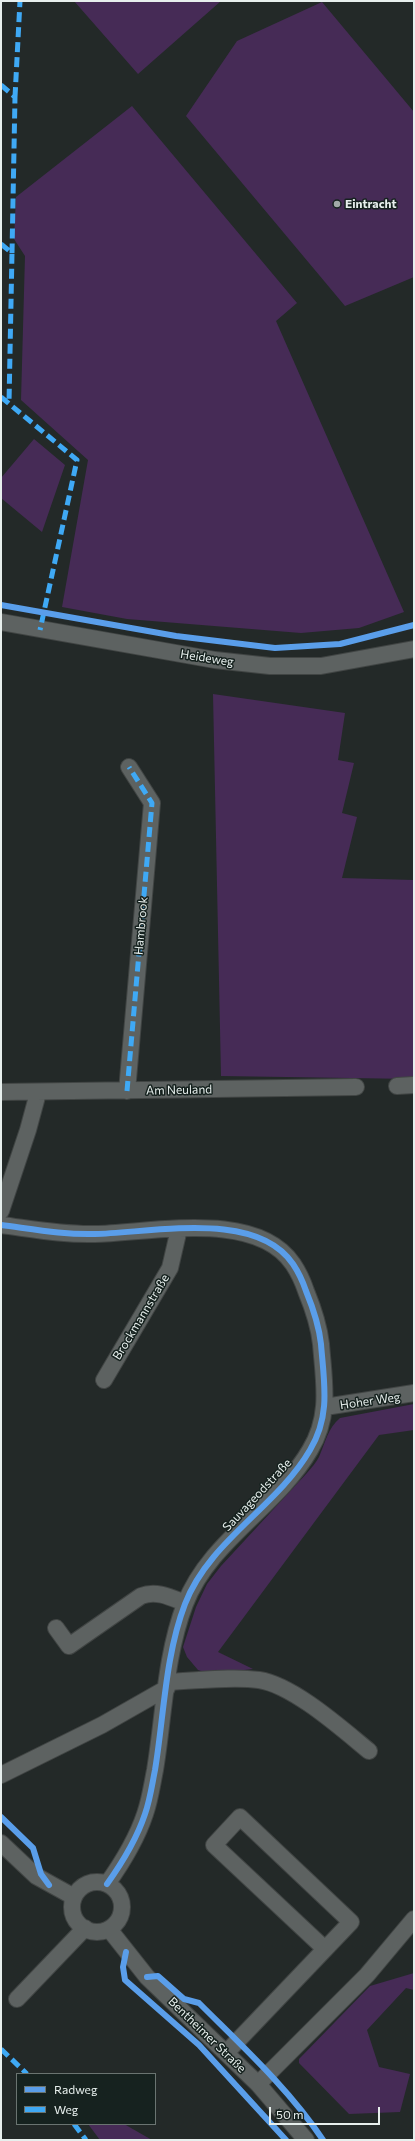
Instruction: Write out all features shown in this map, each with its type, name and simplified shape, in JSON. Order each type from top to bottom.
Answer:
[{"type":"street","name":"Heideweg","points":[[1,622],[216,660],[270,666],[321,666],[414,649]]},
{"type":"street","name":"Hambrook","points":[[127,1091],[152,803],[129,767]]},
{"type":"street","points":[[397,1086],[414,1085]]},
{"type":"street","name":"Am Neuland","points":[[1,1092],[38,1093],[356,1087]]},
{"type":"street","points":[[1,1211],[28,1130],[38,1093]]},
{"type":"street","name":"Sauvageodstraße","points":[[1,1225],[77,1234],[179,1229],[234,1231],[254,1236],[274,1247],[292,1263],[308,1294],[320,1333],[326,1407],[320,1430],[311,1450],[294,1474],[217,1555],[207,1567],[185,1603],[172,1654],[157,1757],[146,1814],[122,1860],[107,1884]]},
{"type":"street","name":"Brockmannstraße","points":[[104,1380],[170,1268],[179,1229]]},
{"type":"street","name":"Hoher Weg","points":[[326,1407],[414,1393]]},
{"type":"street","points":[[56,1628],[69,1646],[141,1596],[150,1592],[167,1596],[185,1603]]},
{"type":"street","points":[[1,1775],[102,1725],[167,1685],[239,1679],[261,1680],[286,1690],[343,1729],[368,1751]]},
{"type":"street","points":[[226,2053],[351,1922],[240,1817],[214,1845],[325,1949]]},
{"type":"street","points":[[1,1843],[36,1876],[74,1897]]},
{"type":"street","points":[[94,1882],[107,1884],[118,1893],[123,1906],[121,1915],[116,1923],[109,1929],[101,1932],[85,1928],[75,1918],[73,1912],[74,1897],[77,1892],[88,1884],[94,1882]]},
{"type":"street","points":[[258,2084],[367,1975],[414,1919]]},
{"type":"street","points":[[17,1999],[85,1928]]},
{"type":"street","name":"Bentheimer Straße","points":[[109,1929],[146,1977],[258,2084],[306,2140]]},
{"type":"shaded area","points":[[74,1],[221,1],[138,74]]},
{"type":"shaded area","name":"Eintracht","points":[[322,2],[414,112],[414,277],[345,306],[186,116],[237,41]]},
{"type":"shaded area","points":[[132,106],[297,303],[276,321],[404,612],[359,628],[301,633],[127,619],[62,607],[88,460],[21,400],[25,256],[14,239],[16,197]]},
{"type":"shaded area","points":[[34,439],[65,465],[42,532],[1,498],[1,478]]},
{"type":"shaded area","points":[[213,694],[345,713],[338,760],[354,763],[342,813],[357,817],[342,878],[414,880],[414,1079],[221,1076]]},
{"type":"shaded area","points":[[414,1404],[414,1430],[379,1435],[218,1652],[253,1669],[211,1674],[198,1670],[187,1657],[183,1647],[196,1607],[207,1584],[221,1566],[307,1473],[319,1457],[332,1426],[340,1418]]},
{"type":"shaded area","points":[[414,1973],[414,1990],[406,1988],[367,2030],[379,2067],[410,2074],[400,2112],[349,2114],[299,2063],[299,2059],[370,1986]]},
{"type":"shaded area","points":[[89,2125],[126,2125],[152,2140],[100,2140]]},
{"type":"marked path","points":[[15,97],[20,1]]},
{"type":"marked path","points":[[1,85],[15,97],[12,253]]},
{"type":"marked path","points":[[1,244],[12,253],[9,403]]},
{"type":"marked path","points":[[1,397],[77,460],[40,630]]},
{"type":"marked path","points":[[127,1091],[152,803],[129,767]]},
{"type":"marked path","points":[[1,2049],[26,2073]]},
{"type":"marked path","points":[[75,2125],[86,2140]]},
{"type":"cycle path","points":[[1,605],[176,636],[275,648],[340,644],[414,625]]},
{"type":"cycle path","points":[[1,1225],[72,1234],[201,1228],[229,1230],[254,1236],[276,1247],[293,1264],[302,1281],[311,1304],[320,1337],[324,1372],[324,1411],[317,1437],[296,1470],[280,1489],[210,1561],[196,1582],[185,1604],[178,1624],[169,1665],[155,1770],[148,1803],[142,1823],[124,1859],[107,1884]]},
{"type":"cycle path","points":[[1,1817],[33,1848],[41,1874],[49,1885]]},
{"type":"cycle path","points":[[126,1952],[123,1967],[125,1980],[199,2045],[286,2140]]},
{"type":"cycle path","points":[[147,1977],[158,1976],[184,1999],[199,2003],[296,2103],[323,2140]]},
{"type":"place","name":"Eintracht","points":[[337,204]]}]
